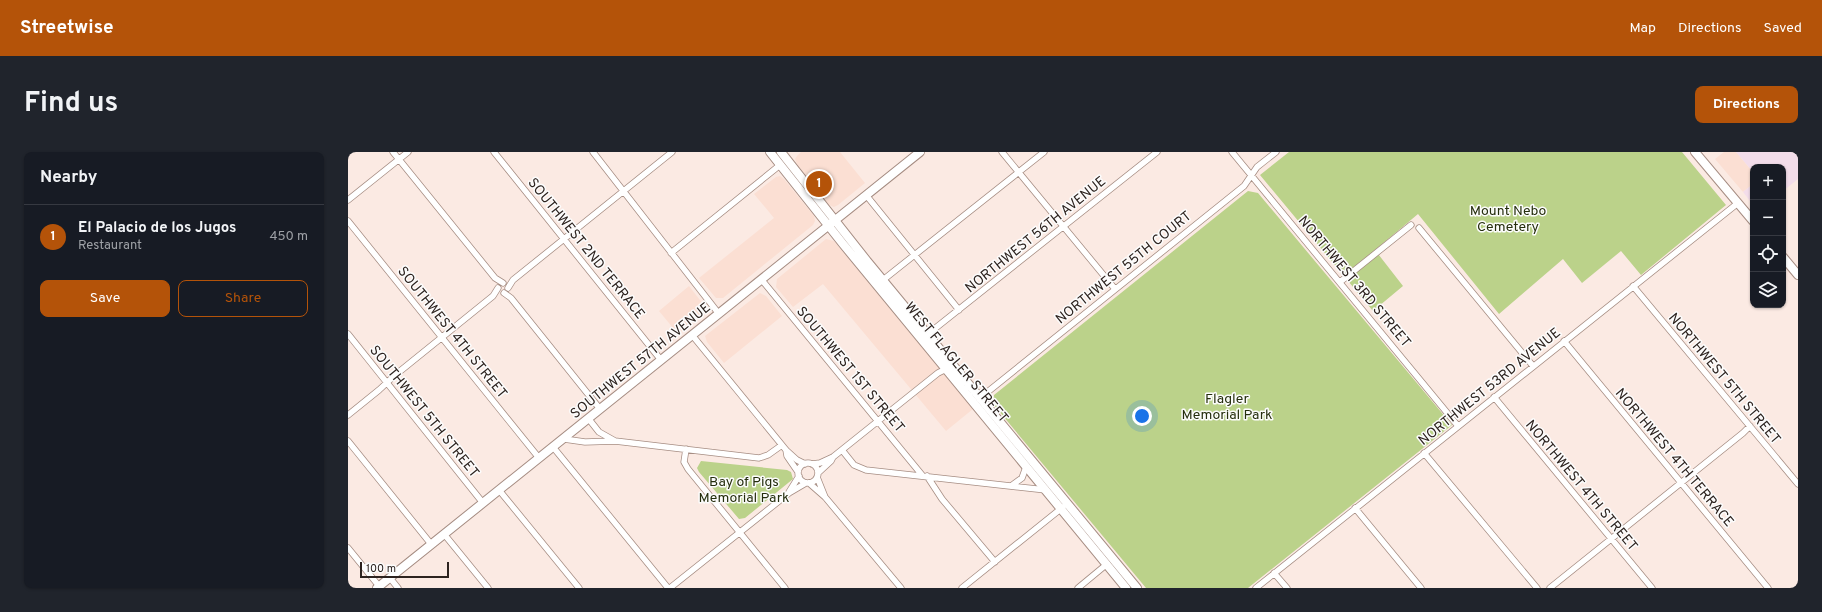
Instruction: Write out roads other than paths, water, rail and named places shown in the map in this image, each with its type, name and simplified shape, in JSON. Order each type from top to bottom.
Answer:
[{"type":"main road","name":"WEST FLAGLER STREET","points":[[770,152],[831,223],[883,280],[1061,494],[1065,506],[1126,588]]},
{"type":"main road","name":"SOUTHWEST 57TH AVENUE","points":[[378,587],[920,152]]},
{"type":"main road","points":[[1695,152],[1750,217]]},
{"type":"main road","name":"WEST FLAGLER STREET","points":[[785,154],[831,223],[912,328],[1026,467],[1046,490],[1065,506],[1137,588]]},
{"type":"main road","points":[[1786,260],[1798,274]]},
{"type":"main road","points":[[912,328],[928,334]]},
{"type":"main road","points":[[946,369],[962,375]]},
{"type":"main road","points":[[1046,490],[1061,494]]},
{"type":"street","points":[[393,152],[600,409]]},
{"type":"street","points":[[348,200],[408,152]]},
{"type":"street","name":"SOUTHWEST 2ND TERRACE","points":[[494,152],[661,360]]},
{"type":"street","points":[[593,152],[719,314]]},
{"type":"street","points":[[348,415],[672,152]]},
{"type":"street","points":[[1002,152],[1115,289]]},
{"type":"street","points":[[883,280],[1044,152]]},
{"type":"street","name":"NORTHWEST 56TH AVENUE","points":[[928,334],[1157,152]]},
{"type":"street","name":"NORTHWEST 3RD STREET","points":[[1232,152],[1458,426]]},
{"type":"street","name":"NORTHWEST 55TH COURT","points":[[980,398],[1244,186],[1257,167],[1276,152]]},
{"type":"street","points":[[671,253],[780,165]]},
{"type":"street","points":[[866,195],[959,310]]},
{"type":"street","name":"NORTHWEST 53RD AVENUE","points":[[1256,588],[1738,203]]},
{"type":"street","name":"SOUTHWEST 4TH STREET","points":[[348,221],[539,458]]},
{"type":"street","points":[[1340,282],[1411,225]]},
{"type":"street","points":[[1419,228],[1533,366]]},
{"type":"street","name":"SOUTHWEST 1ST STREET","points":[[761,279],[925,476],[994,562]]},
{"type":"street","name":"NORTHWEST 5TH STREET","points":[[1633,286],[1798,484]]},
{"type":"street","name":"SOUTHWEST 5TH STREET","points":[[348,334],[483,503]]},
{"type":"street","points":[[692,335],[786,450],[797,460],[805,464],[820,463],[832,457],[938,373],[946,369]]},
{"type":"street","name":"NORTHWEST 4TH TERRACE","points":[[1564,342],[1768,588]]},
{"type":"street","name":"NORTHWEST 4TH STREET","points":[[1494,398],[1652,588]]},
{"type":"street","points":[[588,418],[599,432],[615,441]]},
{"type":"street","points":[[1550,588],[1744,433],[1750,426]]},
{"type":"street","points":[[564,439],[585,442],[615,441],[761,458],[768,455],[782,444]]},
{"type":"street","points":[[348,441],[431,544]]},
{"type":"street","points":[[553,447],[669,588],[789,493],[807,483],[815,481],[818,475],[831,461],[832,457]]},
{"type":"street","points":[[686,450],[684,460],[686,467],[786,588]]},
{"type":"street","points":[[786,450],[787,456],[799,474],[807,483],[825,497],[900,588]]},
{"type":"street","points":[[842,450],[854,465],[861,469],[1046,490]]},
{"type":"street","points":[[1424,453],[1537,588]]},
{"type":"street","points":[[789,493],[799,474],[800,468],[805,464]]},
{"type":"street","points":[[812,464],[816,467],[825,497]]},
{"type":"street","points":[[1011,486],[1022,478],[1026,467]]},
{"type":"street","points":[[499,490],[579,588]]},
{"type":"street","points":[[962,588],[1065,506]]},
{"type":"street","points":[[1355,508],[1421,588]]},
{"type":"street","points":[[444,534],[488,588]]},
{"type":"street","points":[[348,548],[378,587]]},
{"type":"street","points":[[1078,588],[1107,564]]},
{"type":"street","points":[[1274,573],[1287,588]]},
{"type":"street","points":[[390,578],[398,588]]},
{"type":"place","name":"El Palacio de los Jugos","points":[[819,184]]},
{"type":"park label","name":"Mount Nebo Cemetery","points":[[1508,218]]},
{"type":"park label","name":"Flagler Memorial Park","points":[[1227,406]]},
{"type":"park label","name":"Bay of Pigs Memorial Park","points":[[744,490]]}]
